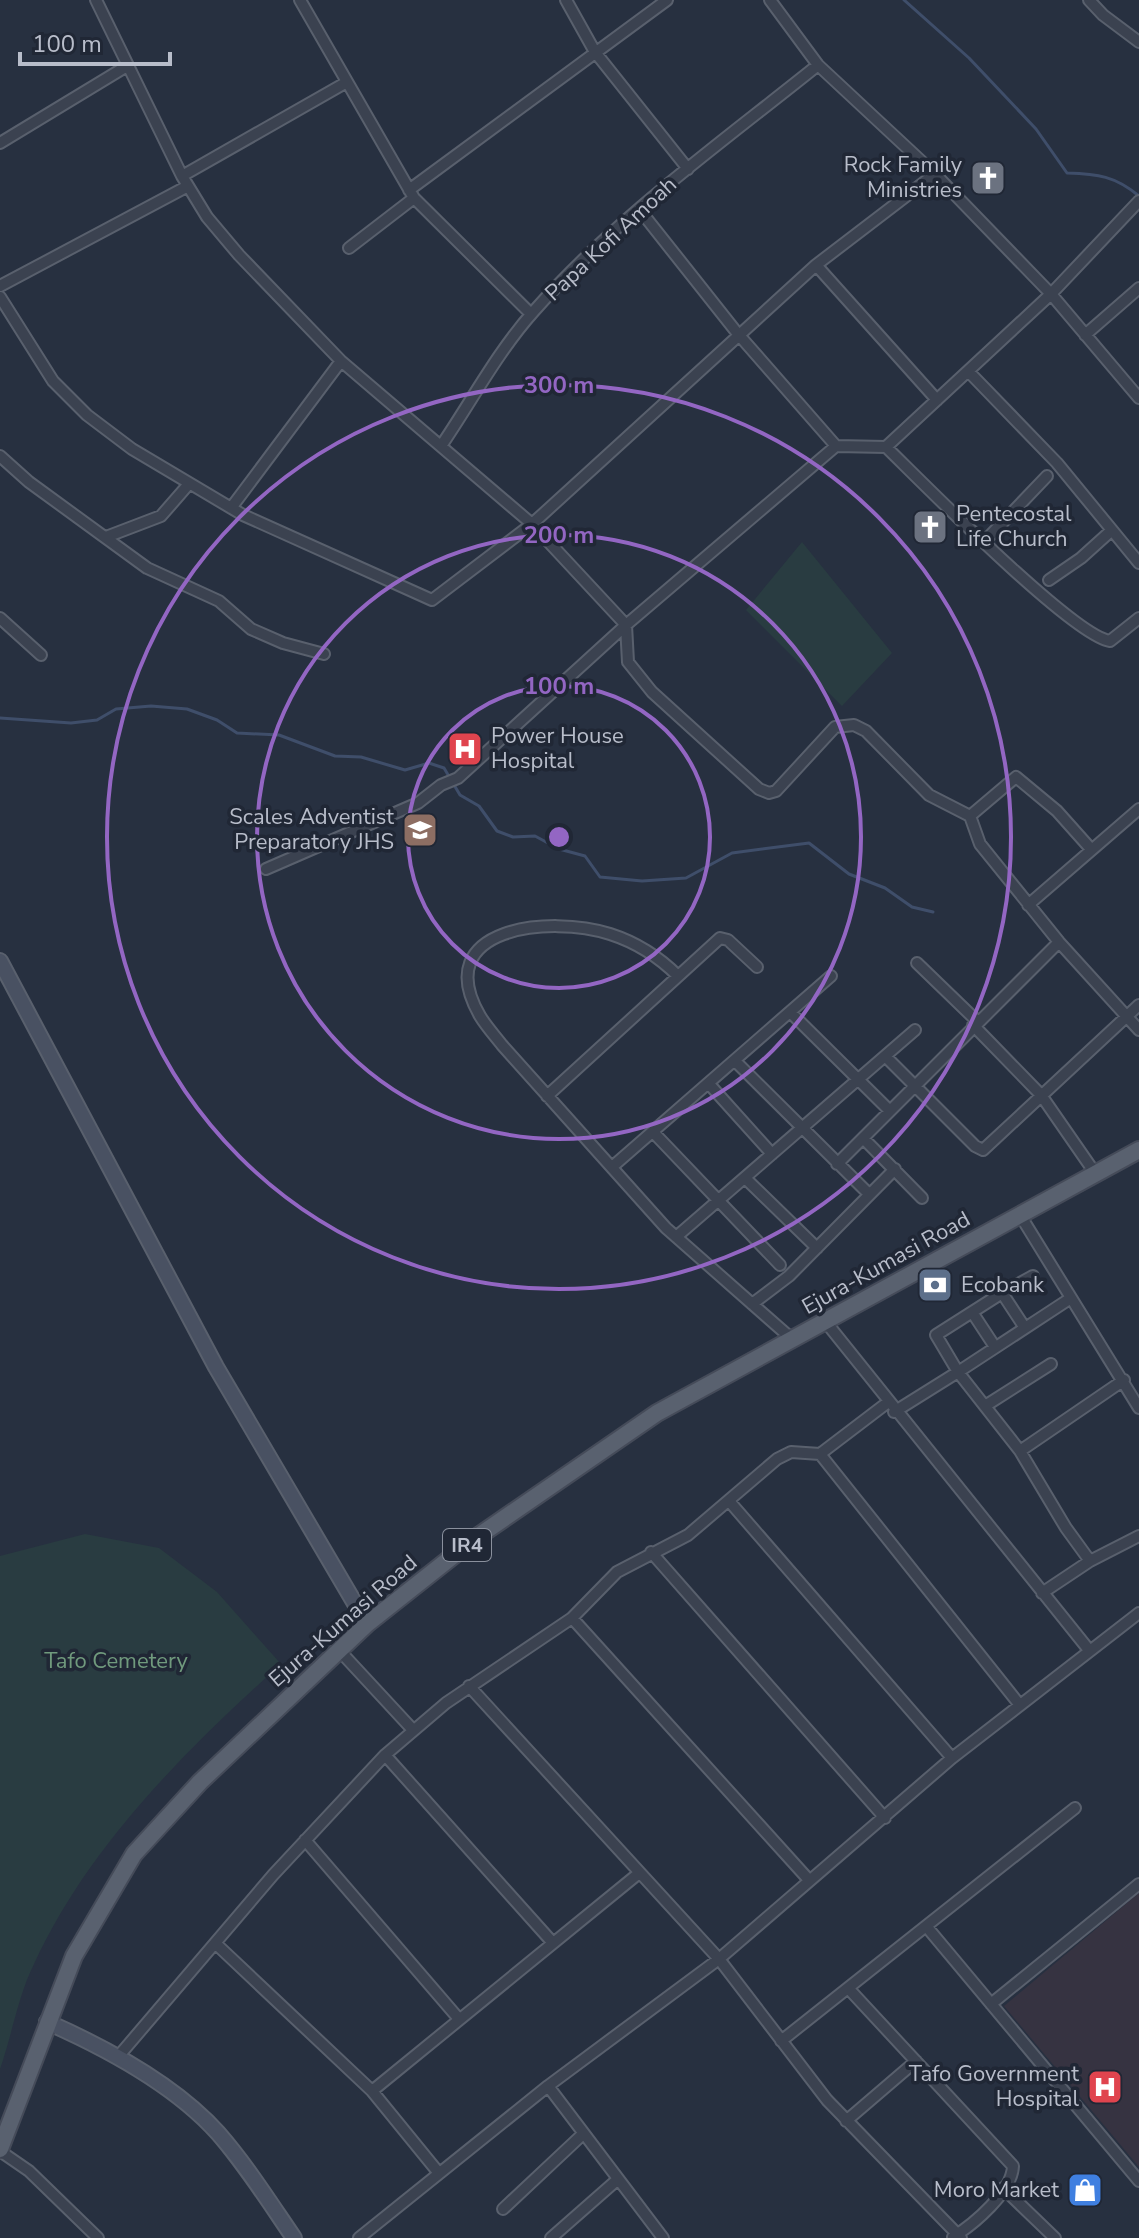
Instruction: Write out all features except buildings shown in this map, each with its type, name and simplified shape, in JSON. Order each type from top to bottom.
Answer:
[{"type":"main road","name":"Ejura-Kumasi Road","points":[[0,2150],[47,2022],[80,1945],[134,1854],[200,1782],[338,1649],[477,1537],[657,1413],[1139,1150]]},
{"type":"street","points":[[96,0],[182,176],[207,217],[239,255],[341,361],[532,524],[626,625],[626,655],[631,668],[652,692],[759,789],[776,791],[835,727],[854,725],[866,731],[929,795],[970,816],[980,844],[1028,905],[1139,1030]]},
{"type":"street","points":[[300,0],[411,194],[531,314]]},
{"type":"street","points":[[566,0],[595,52],[688,169]]},
{"type":"street","points":[[349,248],[411,194],[667,0]]},
{"type":"street","points":[[770,0],[818,65],[935,174],[1051,294],[1139,398]]},
{"type":"street","points":[[1089,0],[1139,42]]},
{"type":"street","name":"Papa Kofi Amoah","points":[[441,446],[531,314],[582,260],[639,209],[818,65]]},
{"type":"street","points":[[0,143],[127,66]]},
{"type":"street","points":[[182,176],[347,82]]},
{"type":"street","points":[[0,297],[53,381],[78,407],[132,449],[231,508],[432,600],[532,524],[816,265],[935,174]]},
{"type":"street","points":[[0,286],[188,186]]},
{"type":"street","points":[[886,447],[1051,294],[1136,205]]},
{"type":"street","points":[[639,209],[738,334],[836,446]]},
{"type":"street","points":[[816,265],[937,400]]},
{"type":"street","points":[[1085,335],[1139,288]]},
{"type":"street","points":[[231,508],[341,361]]},
{"type":"street","points":[[968,371],[1057,463],[1139,563]]},
{"type":"street","points":[[266,869],[418,803],[441,785],[458,778],[626,625],[836,446],[886,447],[1055,606],[1095,636],[1110,641],[1139,618]]},
{"type":"street","points":[[0,456],[29,482],[147,568],[219,601],[251,629],[283,643],[324,654]]},
{"type":"street","points":[[985,541],[1047,476]]},
{"type":"street","points":[[106,537],[161,516],[188,485]]},
{"type":"street","points":[[1049,580],[1081,558],[1112,530]]},
{"type":"street","points":[[0,618],[41,655]]},
{"type":"street","points":[[970,816],[1016,777],[1057,811],[1090,848]]},
{"type":"street","points":[[1028,905],[1090,848],[1139,809]]},
{"type":"street","points":[[678,976],[656,957],[610,934],[570,926],[521,926],[490,941],[473,954],[469,979],[479,1015],[547,1096],[676,1237],[792,1339]]},
{"type":"street","points":[[547,1096],[720,938],[728,940],[757,967]]},
{"type":"street","points":[[837,1164],[1059,942]]},
{"type":"street","points":[[0,961],[216,1367],[367,1624]]},
{"type":"street","points":[[917,963],[1041,1095],[1095,1173]]},
{"type":"street","points":[[612,1167],[831,976]]},
{"type":"street","points":[[885,1056],[975,1146],[983,1150],[1139,1005]]},
{"type":"street","points":[[791,1013],[890,1111]]},
{"type":"street","points":[[676,1237],[915,1030]]},
{"type":"street","points":[[735,1061],[869,1194]]},
{"type":"street","points":[[709,1084],[772,1154]]},
{"type":"street","points":[[653,1132],[780,1265]]},
{"type":"street","points":[[863,1138],[922,1198]]},
{"type":"street","points":[[752,1304],[789,1276],[895,1169]]},
{"type":"street","points":[[745,1178],[817,1248]]},
{"type":"street","points":[[1020,1215],[1139,1408]]},
{"type":"street","points":[[1033,1276],[936,1335],[958,1372],[1020,1451],[1066,1528],[1090,1561]]},
{"type":"street","points":[[1002,1293],[1025,1328]]},
{"type":"street","points":[[117,2058],[305,1840],[385,1755],[413,1730],[469,1686],[572,1618],[617,1572],[688,1535],[777,1459],[791,1452],[820,1454],[891,1407],[958,1372],[1071,1298]]},
{"type":"street","points":[[972,1312],[995,1347]]},
{"type":"street","points":[[825,1321],[1089,1650]]},
{"type":"street","points":[[985,1406],[1051,1364]]},
{"type":"street","points":[[1020,1451],[1124,1380]]},
{"type":"street","points":[[820,1454],[1019,1704]]},
{"type":"street","points":[[729,1501],[952,1758]]},
{"type":"street","points":[[1042,1593],[1090,1561],[1139,1536]]},
{"type":"street","points":[[651,1552],[885,1818]]},
{"type":"street","points":[[359,2238],[548,2086],[719,1959],[952,1758],[1139,1613]]},
{"type":"street","points":[[572,1618],[809,1880]]},
{"type":"street","points":[[338,1649],[413,1730]]},
{"type":"street","points":[[469,1686],[719,1959],[846,2121],[956,2237],[1010,2181],[1013,2166],[848,1988]]},
{"type":"street","points":[[385,1755],[553,1943]]},
{"type":"street","points":[[781,2041],[1075,1808]]},
{"type":"street","points":[[305,1840],[459,2019]]},
{"type":"street","points":[[372,2091],[638,1874]]},
{"type":"street","points":[[991,2004],[1139,1884]]},
{"type":"street","points":[[926,1926],[1139,2181]]},
{"type":"street","points":[[215,1943],[372,2091],[438,2172]]},
{"type":"street","points":[[47,2022],[117,2058],[175,2096],[217,2132],[294,2238]]},
{"type":"street","points":[[846,2121],[916,2061]]},
{"type":"street","points":[[548,2086],[663,2238]]},
{"type":"street","points":[[503,2209],[583,2134]]},
{"type":"street","points":[[0,2150],[29,2171],[98,2238]]},
{"type":"street","points":[[551,2238],[617,2180]]},
{"type":"street","points":[[1003,2188],[1055,2238]]},
{"type":"shaded area","name":"Tafo Government Hospital","points":[[1139,1893],[1139,2167],[1004,2006]]},
{"type":"green space","points":[[802,542],[892,653],[842,706],[746,610]]},
{"type":"green space","name":"Tafo Cemetery","points":[[85,1534],[159,1548],[217,1592],[281,1664],[175,1766],[142,1802],[82,1879],[28,1976],[0,2069],[0,1556]]},
{"type":"waterway","points":[[904,0],[969,58],[1036,129],[1067,173],[1106,177],[1139,196]]},
{"type":"waterway","points":[[0,718],[71,723],[97,720],[116,709],[151,706],[187,709],[217,720],[237,733],[279,735],[335,756],[361,757],[405,770],[429,763],[444,768],[460,795],[479,806],[497,831],[513,837],[535,836],[559,849],[585,856],[600,877],[642,881],[686,878],[732,853],[809,843],[849,874],[885,888],[912,907],[933,912]]},
{"type":"place","name":"Rock Family Ministries","points":[[988,178]]},
{"type":"place","name":"Pentecostal Life Church","points":[[930,527]]},
{"type":"place","name":"Power House Hospital","points":[[465,749]]},
{"type":"place","name":"Scales Adventist Preparatory JHS","points":[[420,830]]},
{"type":"place","name":"Ecobank","points":[[935,1285]]},
{"type":"place","name":"Tafo Government Hospital","points":[[1105,2087]]},
{"type":"place","name":"Moro Market","points":[[1085,2190]]}]
